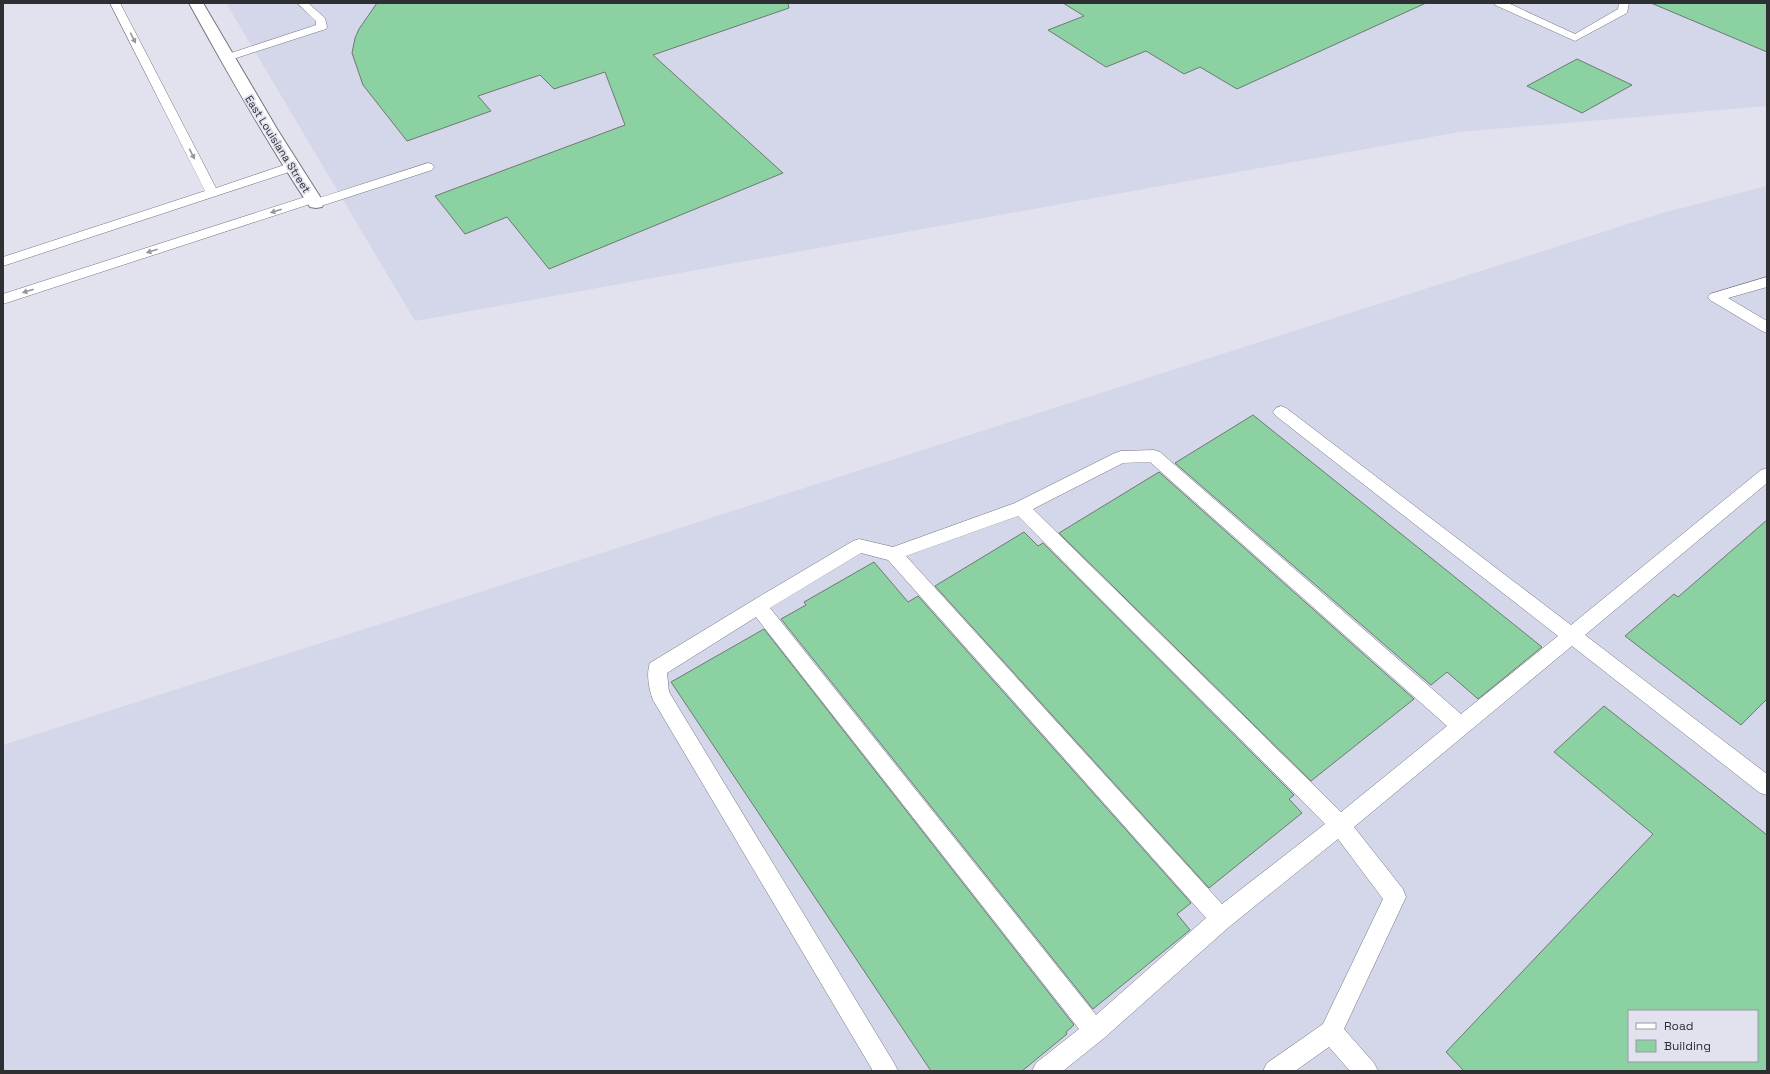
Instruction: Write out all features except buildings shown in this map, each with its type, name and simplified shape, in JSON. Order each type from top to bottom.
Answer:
[{"type":"street","name":"East Louisiana Street","points":[[196,3],[226,58],[291,167],[314,201]]},
{"type":"lane","points":[[115,3],[212,193]]},
{"type":"lane","points":[[226,58],[322,27],[321,20],[302,3]]},
{"type":"lane","points":[[1499,3],[1575,38],[1623,11],[1624,3]]},
{"type":"lane","points":[[3,262],[291,167]]},
{"type":"lane","name":"East Louisiana Street","points":[[314,201],[428,167]]},
{"type":"lane","points":[[3,299],[314,201]]},
{"type":"lane","points":[[1767,282],[1715,297],[1767,328]]},
{"type":"lane","points":[[1281,412],[1767,786]]},
{"type":"lane","points":[[886,1071],[660,694],[657,669],[758,606],[860,546],[893,554],[1022,508],[1121,457],[1154,456],[1462,726]]},
{"type":"lane","points":[[1044,1071],[1095,1031],[1220,919],[1340,825],[1462,726],[1767,474]]},
{"type":"lane","points":[[1022,508],[1340,825],[1395,897],[1331,1032],[1275,1071]]},
{"type":"lane","points":[[893,554],[1220,919]]},
{"type":"lane","points":[[758,606],[1095,1031]]},
{"type":"lane","points":[[1331,1032],[1366,1071]]},
{"type":"shaded area","points":[[226,3],[1767,3],[1767,106],[1459,132],[415,321]]},
{"type":"shaded area","points":[[1767,186],[1767,1071],[3,1071],[3,745],[1662,213]]}]
